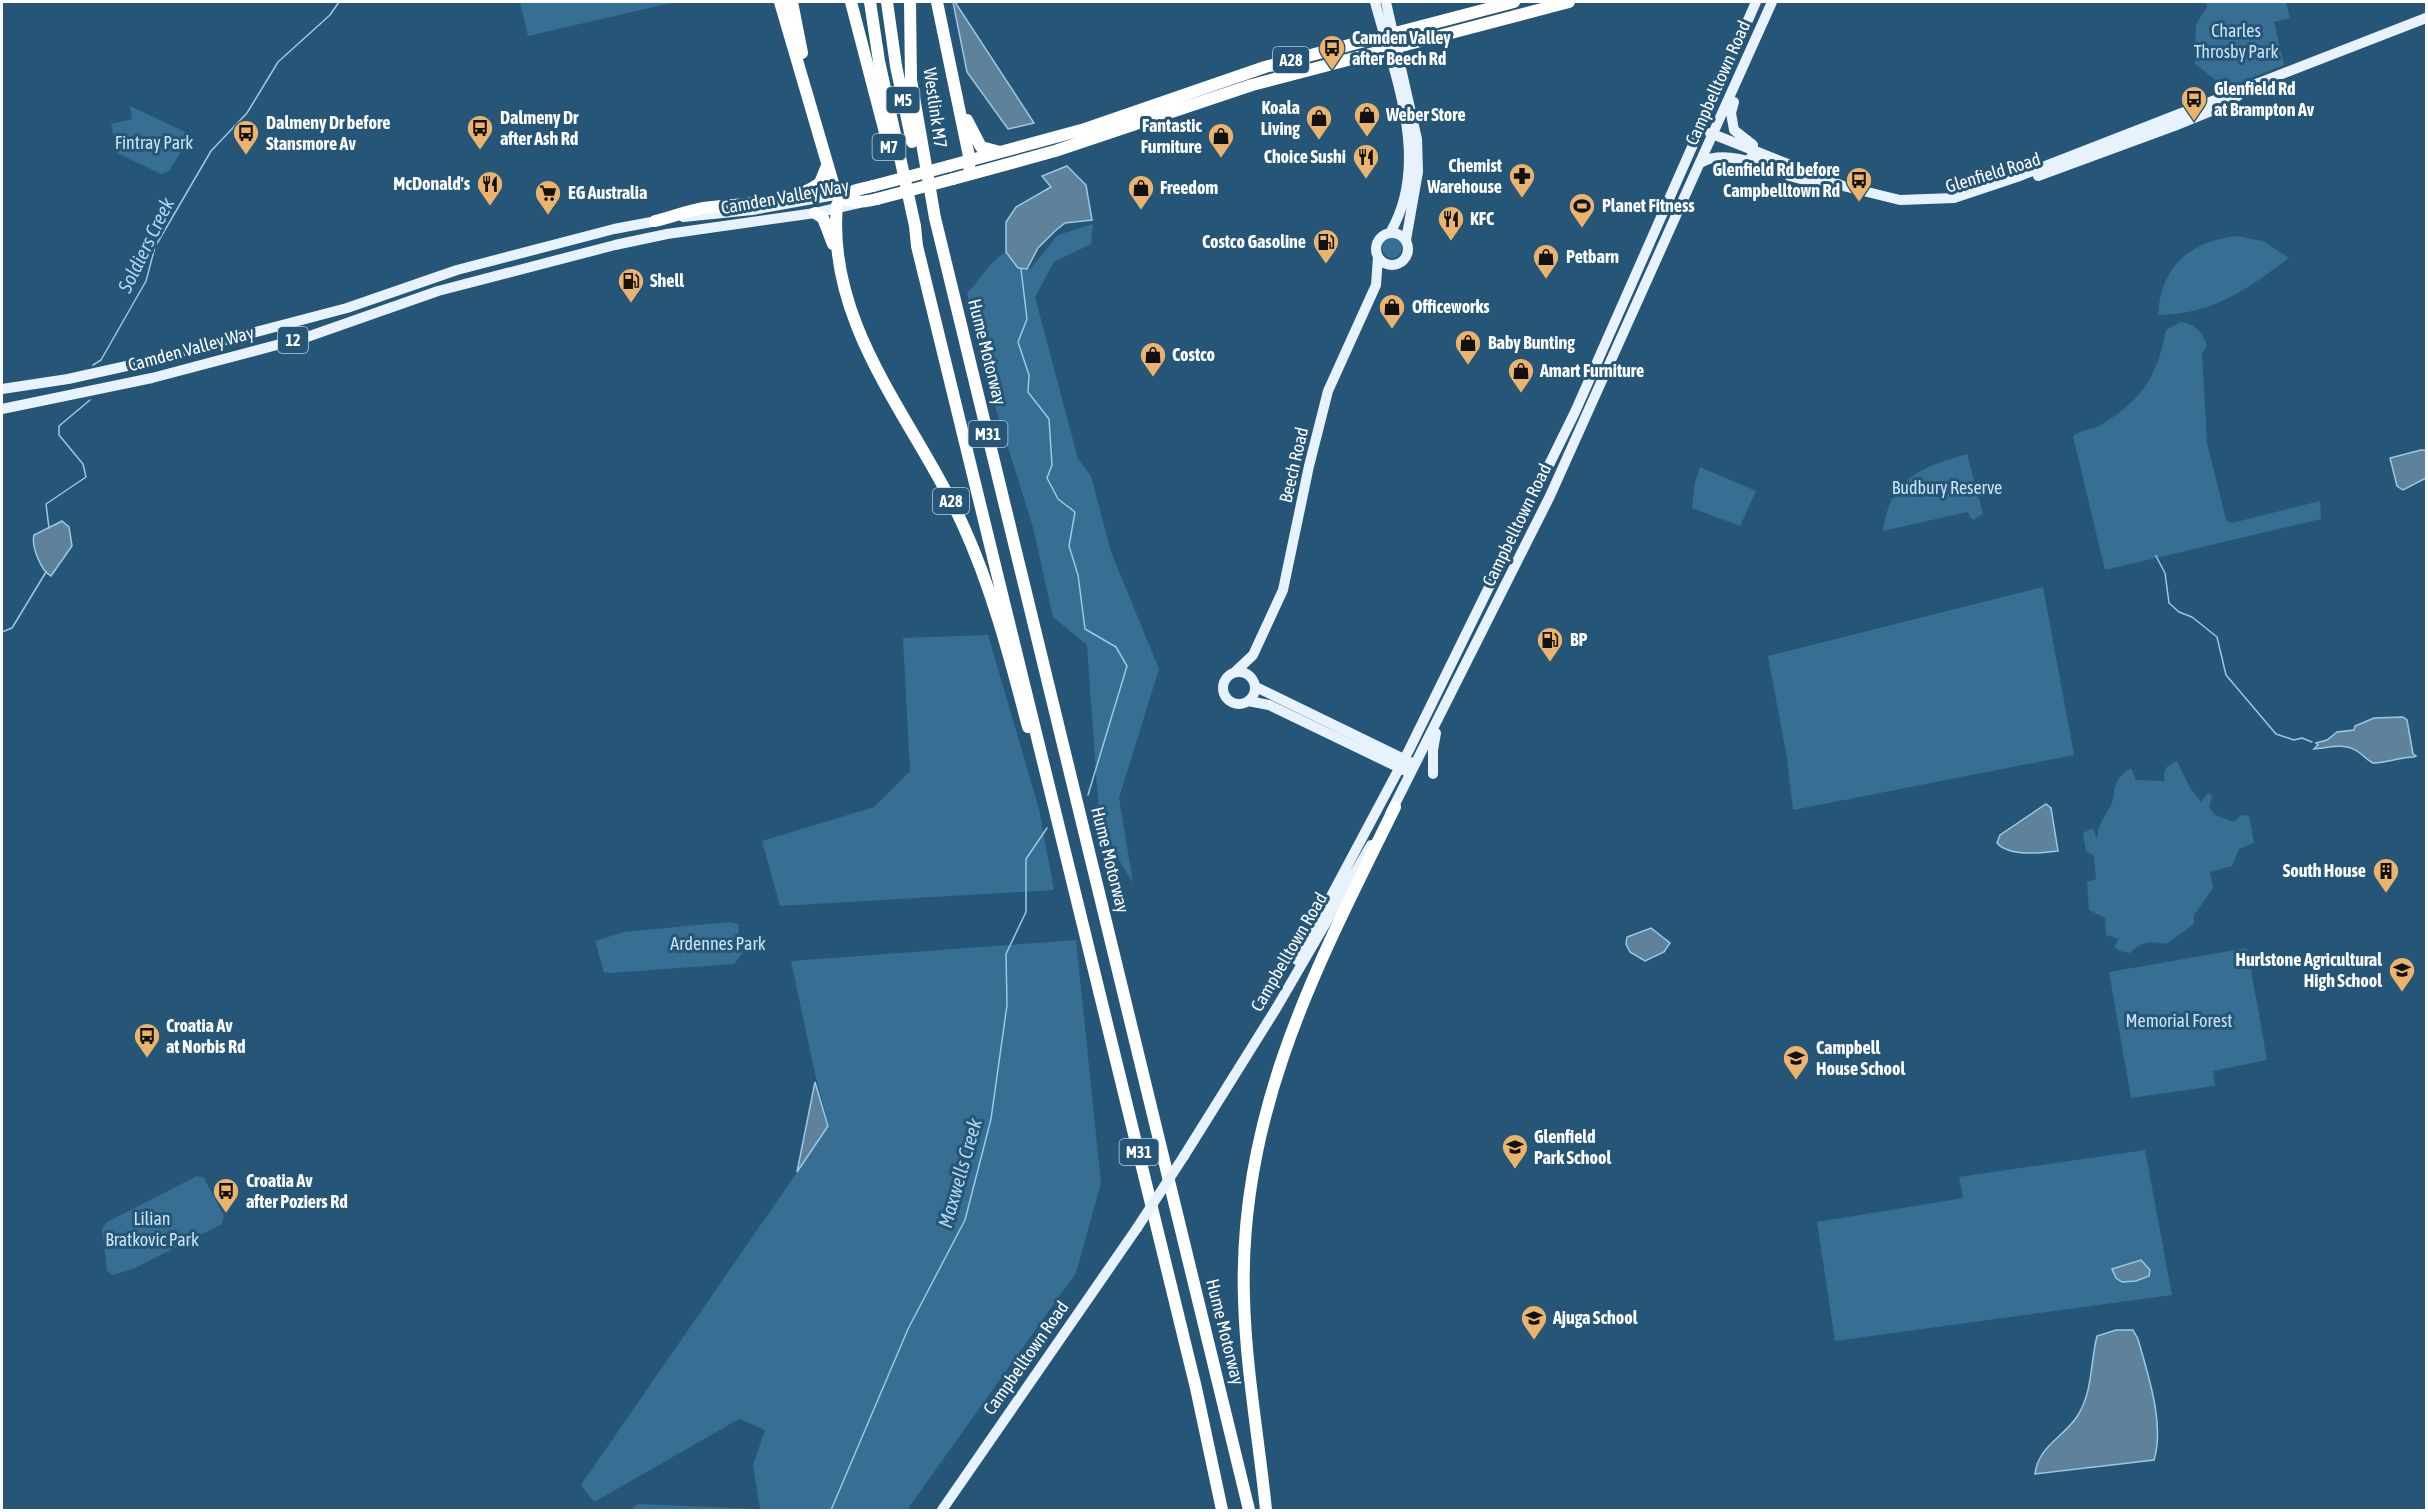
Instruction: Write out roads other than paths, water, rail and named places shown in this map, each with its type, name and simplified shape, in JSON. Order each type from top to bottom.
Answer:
[{"type":"highway","points":[[780,2],[802,70],[826,167],[839,200]]},
{"type":"highway","points":[[792,2],[803,60],[802,70]]},
{"type":"highway","name":"M7","points":[[850,2],[909,228],[917,246]]},
{"type":"highway","name":"M5","points":[[870,2],[879,61],[915,226],[917,246]]},
{"type":"highway","name":"M5","points":[[887,2],[905,112],[926,197],[935,218]]},
{"type":"highway","name":"Westlink M7","points":[[910,2],[911,80],[935,218]]},
{"type":"highway","points":[[937,2],[970,161],[958,177]]},
{"type":"highway","name":"Camden Valley Way","points":[[839,200],[859,203],[875,192],[949,166],[1014,151],[1095,126],[1233,77],[1514,2]]},
{"type":"highway","name":"Camden Valley Way","points":[[839,200],[858,190],[875,192],[958,177],[1055,151],[1252,85],[1569,2]]},
{"type":"highway","points":[[954,80],[977,143],[992,152],[1014,151]]},
{"type":"highway","points":[[655,221],[703,208],[766,202],[794,195],[820,183],[826,167]]},
{"type":"highway","name":"A28","points":[[839,200],[841,265],[855,320],[868,353],[948,496],[974,550],[1011,662],[1032,745],[1052,793]]},
{"type":"highway","points":[[815,213],[823,218],[841,265]]},
{"type":"highway","name":"Hume Motorway","points":[[935,218],[1249,1510]]},
{"type":"highway","name":"M31","points":[[917,246],[1196,1388],[1222,1510]]},
{"type":"highway","points":[[1266,1510],[1244,1299],[1246,1231],[1257,1146],[1274,1079],[1294,1022],[1328,944],[1395,807]]},
{"type":"main road","points":[[1375,2],[1389,34]]},
{"type":"main road","points":[[1386,2],[1389,34],[1407,126],[1408,168],[1405,197],[1390,233],[1378,241],[1378,256],[1386,264],[1396,264],[1408,254],[1406,240],[1418,172],[1417,139],[1392,48]]},
{"type":"main road","name":"Campbelltown Road","points":[[1254,1043],[1402,763],[1575,412],[1756,2]]},
{"type":"main road","name":"Campbelltown Road","points":[[942,1510],[1137,1228],[1184,1156],[1395,807],[1550,496],[1772,2]]},
{"type":"main road","name":"Glenfield Road","points":[[1712,138],[1882,198],[1917,201],[1954,198],[2017,177],[2427,18]]},
{"type":"main road","points":[[1748,59],[1732,109],[1732,125],[1740,137],[1784,162]]},
{"type":"main road","name":"Glenfield Road","points":[[1700,133],[1820,184],[1871,202],[1897,207],[1954,204],[2069,166],[2152,135],[2211,111],[2256,86]]},
{"type":"main road","points":[[1702,162],[1711,158],[1736,158],[1796,179],[1820,184]]},
{"type":"main road","name":"Camden Valley Way","points":[[2,408],[152,378],[307,337],[438,291],[615,245],[667,234],[815,213],[839,200]]},
{"type":"main road","name":"Camden Valley Way","points":[[2,389],[131,366],[338,311],[456,270],[655,221],[839,200]]},
{"type":"main road","points":[[1390,233],[1400,234],[1406,240]]},
{"type":"main road","name":"Beech Road","points":[[1376,285],[1378,256]]},
{"type":"main road","name":"Beech Road","points":[[1236,671],[1253,655],[1283,590],[1309,466],[1328,391],[1376,285],[1396,264]]},
{"type":"main road","name":"Beech Road","points":[[1253,655],[1255,683]]},
{"type":"main road","points":[[1402,763],[1269,705],[1248,701],[1234,703],[1224,694],[1226,678],[1236,671],[1245,672],[1255,683],[1414,769]]},
{"type":"main road","points":[[1248,701],[1255,683]]},
{"type":"main road","points":[[1433,774],[1433,750],[1438,720]]},
{"type":"waterway","name":"Soldiers Creek","points":[[93,365],[101,360],[146,281],[155,247],[211,151],[247,113],[278,62],[330,15],[339,2]]},
{"type":"waterway","name":"Maxwells Creek","points":[[1021,269],[1027,319],[1018,342],[1029,375],[1028,392],[1049,419],[1052,465],[1047,478],[1058,499],[1075,512],[1069,546],[1078,575],[1085,629],[1116,647],[1127,666],[1088,795]]},
{"type":"waterway","name":"Soldiers Creek","points":[[49,528],[46,504],[86,477],[83,464],[59,435],[59,426],[90,400]]},
{"type":"waterway","points":[[2156,556],[2165,573],[2169,603],[2179,612],[2192,617],[2217,637],[2226,675],[2276,734],[2294,740],[2302,738],[2312,742]]},
{"type":"waterway","name":"Soldiers Creek","points":[[2,632],[12,628],[46,572]]},
{"type":"waterway","name":"Maxwells Creek","points":[[831,1510],[908,1329],[965,1220],[991,1119],[1007,1005],[1006,954],[1026,912],[1026,859],[1047,828]]},
{"type":"place","name":"Camden Valley after Beech Rd","points":[[1332,71]]},
{"type":"place","name":"Glenfield Rd at Brampton Av","points":[[2194,122]]},
{"type":"place","name":"Weber Store","points":[[1367,138]]},
{"type":"place","name":"Koala Living","points":[[1319,141]]},
{"type":"place","name":"Dalmeny Dr after Ash Rd","points":[[480,151]]},
{"type":"place","name":"Dalmeny Dr before Stansmore Av","points":[[246,156]]},
{"type":"place","name":"Fantastic Furniture","points":[[1221,159]]},
{"type":"place","name":"Choice Sushi","points":[[1366,180]]},
{"type":"place","name":"Chemist Warehouse","points":[[1522,199]]},
{"type":"place","name":"Glenfield Rd before Campbelltown Rd","points":[[1859,203]]},
{"type":"place","name":"McDonald's","points":[[490,207]]},
{"type":"place","name":"Freedom","points":[[1141,211]]},
{"type":"place","name":"EG Australia","points":[[548,216]]},
{"type":"place","name":"Planet Fitness","points":[[1582,229]]},
{"type":"place","name":"KFC","points":[[1451,242]]},
{"type":"place","name":"Costco Gasoline","points":[[1326,265]]},
{"type":"place","name":"Petbarn","points":[[1546,280]]},
{"type":"place","name":"Shell","points":[[631,304]]},
{"type":"place","name":"Officeworks","points":[[1392,330]]},
{"type":"place","name":"Baby Bunting","points":[[1468,366]]},
{"type":"place","name":"Costco","points":[[1153,378]]},
{"type":"place","name":"Amart Furniture","points":[[1521,394]]},
{"type":"place","name":"BP","points":[[1550,663]]},
{"type":"place","name":"South House","points":[[2386,894]]},
{"type":"place","name":"Hurlstone Agricultural High School","points":[[2402,993]]},
{"type":"place","name":"Croatia Av at Norbis Rd","points":[[147,1059]]},
{"type":"place","name":"Campbell House School","points":[[1796,1081]]},
{"type":"place","name":"Glenfield Park School","points":[[1515,1170]]},
{"type":"place","name":"Croatia Av after Poziers Rd","points":[[226,1214]]},
{"type":"place","name":"Ajuga School","points":[[1534,1341]]},
{"type":"park label","name":"Charles Throsby Park","points":[[2236,42]]},
{"type":"park label","name":"Fintray Park","points":[[154,143]]},
{"type":"park label","name":"Budbury Reserve","points":[[1947,488]]},
{"type":"park label","name":"Ardennes Park","points":[[718,944]]},
{"type":"park label","name":"Memorial Forest","points":[[2179,1021]]},
{"type":"park label","name":"Lilian Bratkovic Park","points":[[152,1229]]}]
